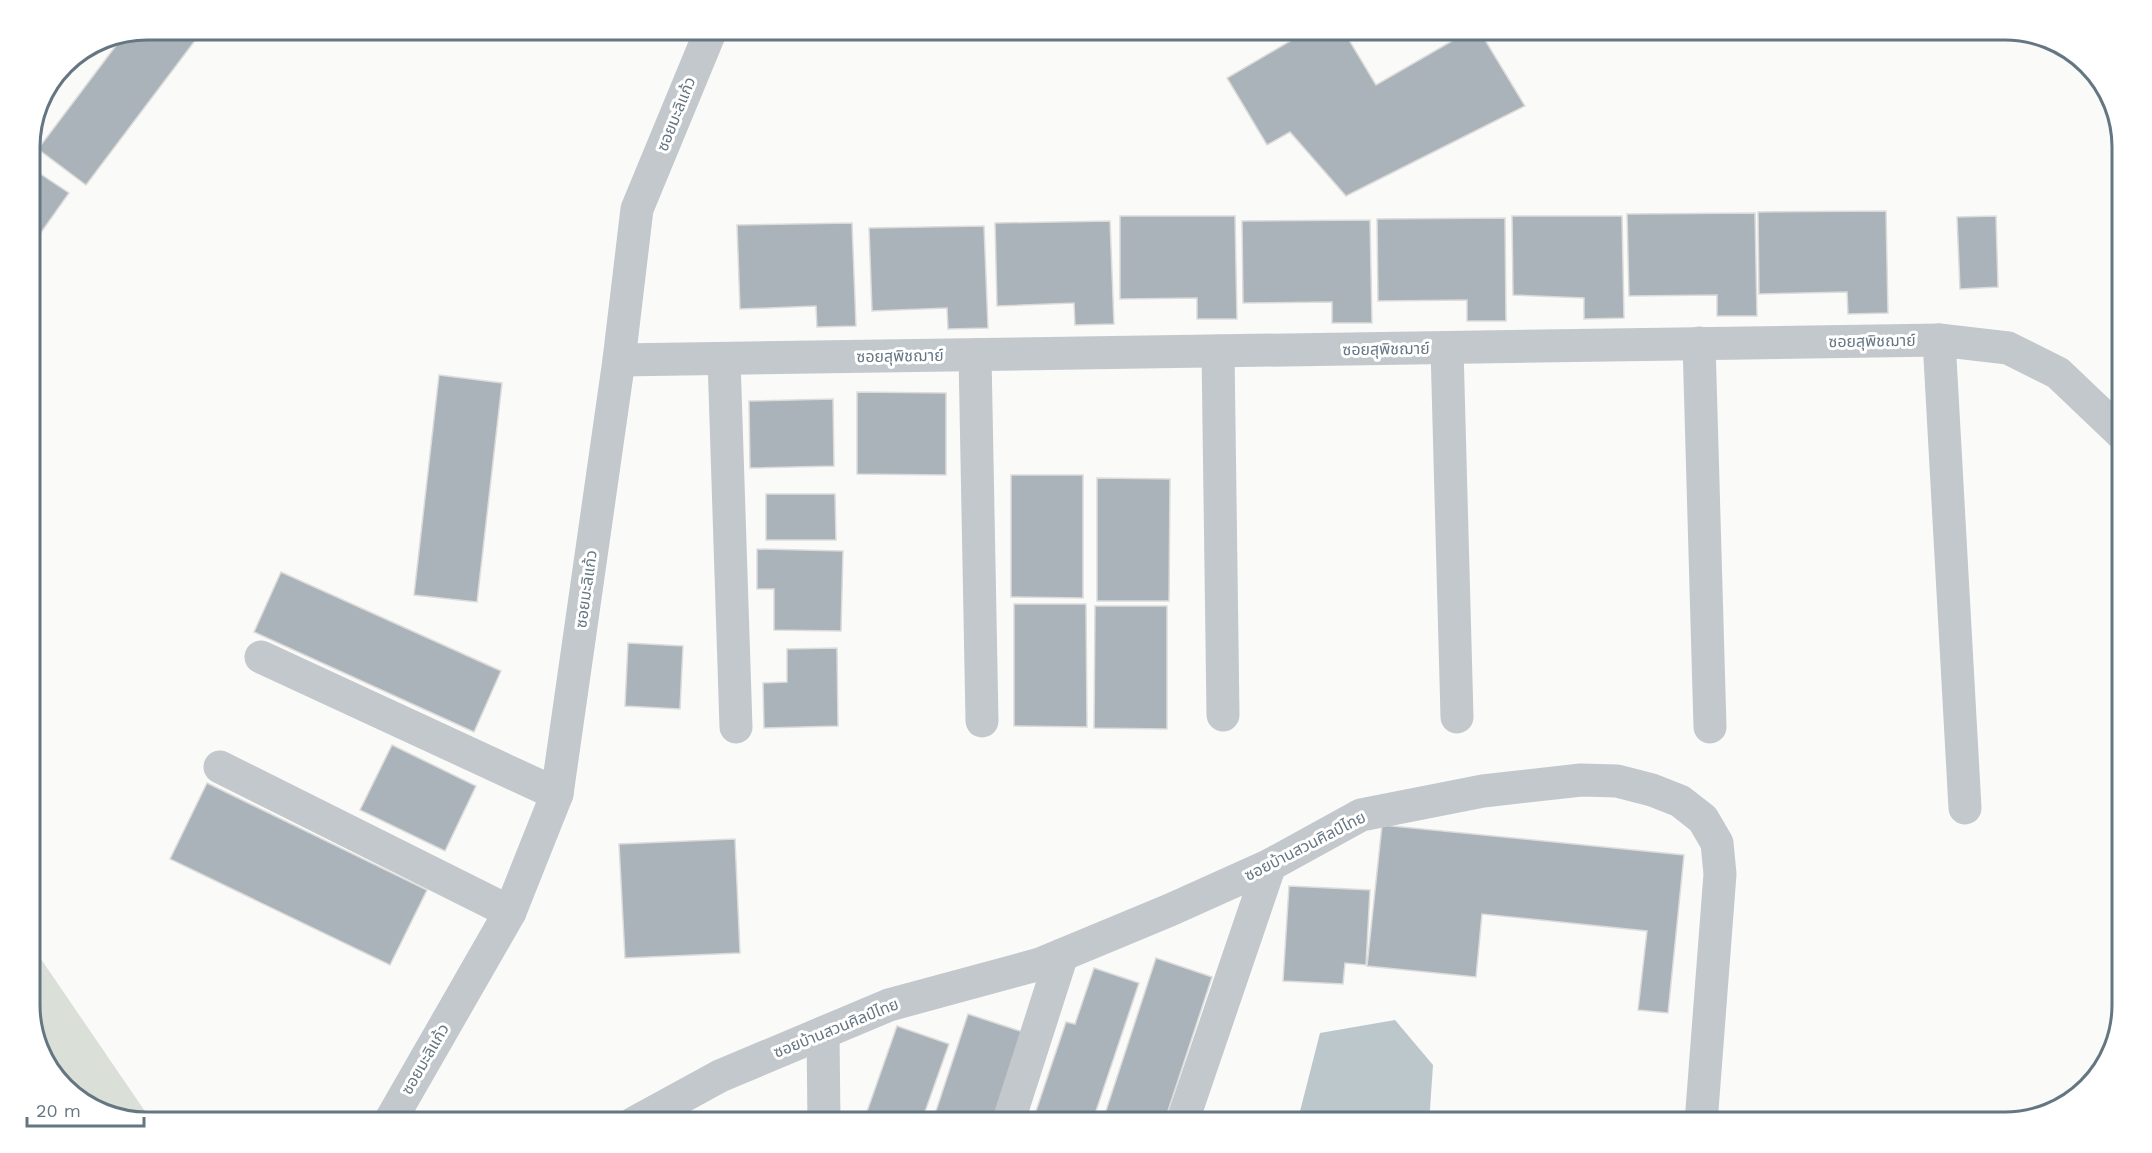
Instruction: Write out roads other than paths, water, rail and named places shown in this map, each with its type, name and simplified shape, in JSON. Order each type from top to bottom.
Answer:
[{"type":"street","name":"ซอยมะลิแก้ว","points":[[395,1112],[510,912],[557,794],[619,360],[637,209],[707,41]]},
{"type":"street","name":"ซอยสุพิชฌาย์","points":[[619,360],[1939,340],[2008,348],[2058,373],[2111,424]]},
{"type":"street","points":[[1939,340],[1965,808]]},
{"type":"street","points":[[1699,344],[1710,727]]},
{"type":"street","points":[[1447,348],[1457,717]]},
{"type":"street","points":[[1218,351],[1223,715]]},
{"type":"street","points":[[975,355],[982,722]]},
{"type":"street","points":[[724,359],[736,727]]},
{"type":"street","points":[[261,657],[557,794]]},
{"type":"street","points":[[220,767],[510,912]]},
{"type":"street","name":"ซอยบ้านสวนศิลป์ไทย","points":[[654,1112],[720,1076],[889,1005],[1040,964],[1062,955],[1270,865],[1361,815],[1483,791],[1581,780],[1617,781],[1652,790],[1680,801],[1703,819],[1717,843],[1720,874],[1702,1112]]},
{"type":"street","points":[[1186,1112],[1270,865]]},
{"type":"street","points":[[1012,1112],[1062,955]]},
{"type":"street","points":[[823,1033],[824,1112]]}]
